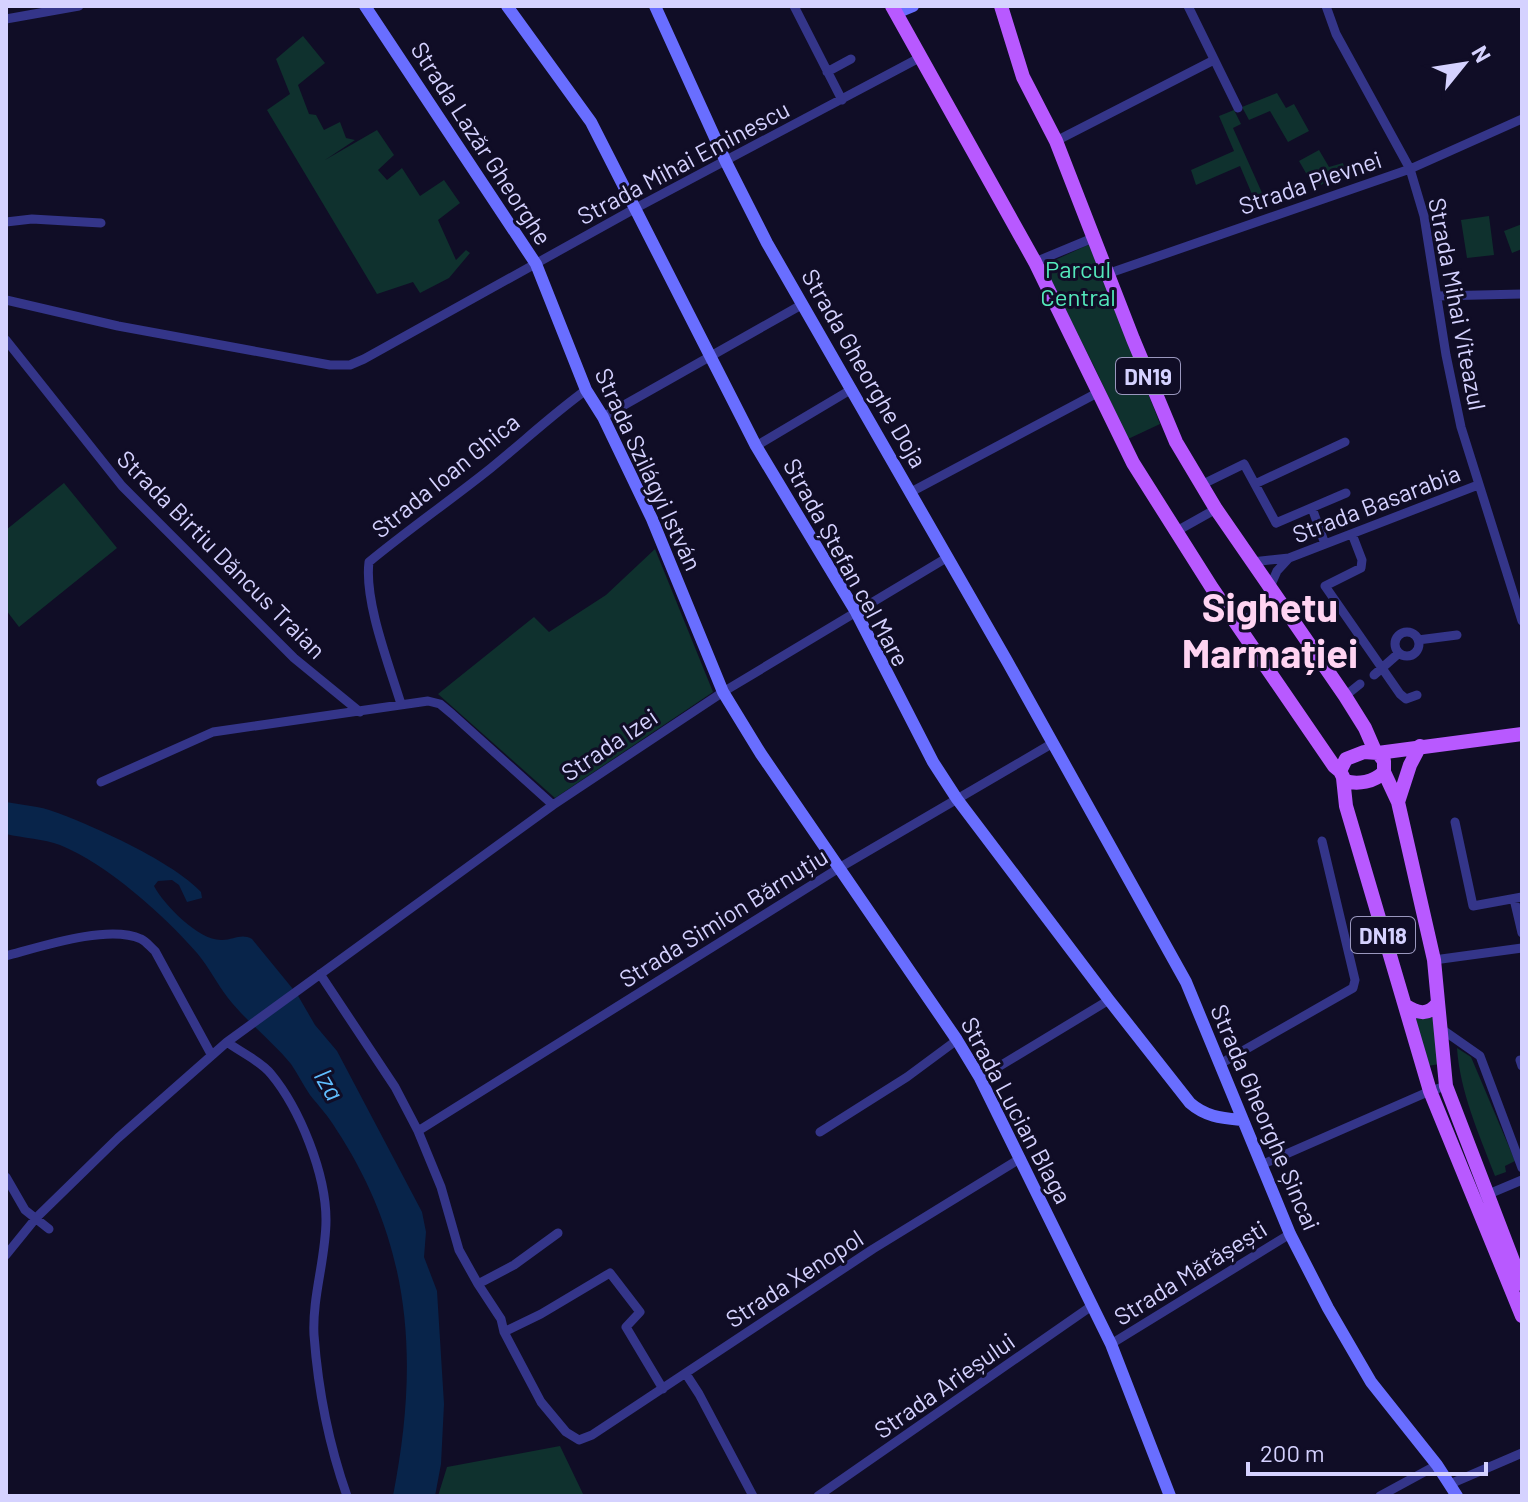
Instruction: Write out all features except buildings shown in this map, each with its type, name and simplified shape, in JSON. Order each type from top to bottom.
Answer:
[{"type":"main road","name":"Strada Lazăr Gheorghe","points":[[365,6],[536,264]]},
{"type":"main road","name":"Strada Ștefan cel Mare","points":[[507,6],[591,122],[756,446],[856,612],[910,720],[957,799],[1190,1103],[1212,1116],[1242,1120]]},
{"type":"main road","name":"Strada Gheorghe Doja","points":[[655,6],[726,162],[803,304],[1053,743]]},
{"type":"main road","points":[[894,10],[913,6]]},
{"type":"main road","name":"DN19","points":[[1001,6],[1023,77],[1056,141],[1176,442],[1216,509],[1345,696],[1377,752]]},
{"type":"main road","name":"DN19","points":[[894,10],[1035,262],[1133,463],[1237,625],[1341,774]]},
{"type":"main road","name":"Strada Szilágyi István","points":[[536,264],[586,390],[603,417],[652,519],[723,692]]},
{"type":"main road","name":"Strada Lucian Blaga","points":[[723,692],[761,754],[980,1078],[1111,1344],[1170,1496]]},
{"type":"main road","points":[[1420,746],[1375,779],[1354,784],[1341,774],[1343,761],[1349,757],[1420,746],[1522,734]]},
{"type":"main road","name":"Strada Gheorghe Șincai","points":[[1053,743],[1186,982],[1290,1234],[1371,1382],[1454,1490]]},
{"type":"main road","points":[[1398,802],[1420,746]]},
{"type":"main road","points":[[1377,752],[1384,761],[1385,771]]},
{"type":"main road","name":"DN18","points":[[1385,771],[1398,802],[1434,960],[1446,1086],[1522,1316]]},
{"type":"main road","name":"DN18","points":[[1341,774],[1346,806],[1430,1091],[1522,1284]]},
{"type":"main road","points":[[1406,1006],[1416,1012],[1425,1012],[1437,1004]]},
{"type":"street","points":[[6,19],[79,6]]},
{"type":"street","points":[[794,6],[842,100]]},
{"type":"street","points":[[1188,6],[1238,108]]},
{"type":"street","name":"Strada Mihai Viteazul","points":[[1326,6],[1336,34],[1410,169],[1424,216],[1461,427],[1522,621]]},
{"type":"street","name":"Strada Mihai Eminescu","points":[[6,300],[118,326],[330,365],[350,365],[636,208],[921,57]]},
{"type":"street","points":[[827,72],[851,59]]},
{"type":"street","points":[[1056,141],[1214,60]]},
{"type":"street","name":"Strada Plevnei","points":[[1107,274],[1410,169],[1522,119]]},
{"type":"street","points":[[6,222],[32,219],[101,223]]},
{"type":"street","points":[[1035,262],[1093,238]]},
{"type":"street","points":[[1437,296],[1522,294]]},
{"type":"street","points":[[603,417],[803,304]]},
{"type":"street","name":"Strada Birtiu Dăncus Traian","points":[[6,340],[122,486],[294,658],[360,712]]},
{"type":"street","points":[[756,446],[852,389]]},
{"type":"street","name":"Strada Ioan Ghica","points":[[401,704],[377,626],[369,562],[427,514],[491,468],[553,413],[586,390]]},
{"type":"street","points":[[911,492],[1099,392]]},
{"type":"street","points":[[1255,484],[1345,442]]},
{"type":"street","points":[[1201,485],[1244,464],[1276,523],[1346,493]]},
{"type":"street","name":"Strada Basarabia","points":[[1252,562],[1289,558],[1478,485]]},
{"type":"street","points":[[1312,508],[1325,544]]},
{"type":"street","points":[[1175,532],[1216,509]]},
{"type":"street","points":[[1352,534],[1362,560],[1361,568],[1325,586],[1378,672],[1406,699],[1417,695]]},
{"type":"street","name":"Strada Izei","points":[[6,1255],[36,1218],[118,1138],[227,1042],[553,805],[723,692],[948,557]]},
{"type":"street","name":"Strada Basarabia","points":[[1274,593],[1277,571],[1289,558]]},
{"type":"street","points":[[1237,625],[1274,593]]},
{"type":"street","points":[[1412,633],[1419,645],[1413,654],[1399,653],[1395,644],[1398,635],[1412,633]]},
{"type":"street","points":[[1418,640],[1457,635]]},
{"type":"street","points":[[1378,672],[1399,653]]},
{"type":"street","points":[[1345,696],[1360,684]]},
{"type":"street","points":[[101,782],[202,734],[236,726],[428,701],[440,704],[553,805]]},
{"type":"street","name":"Strada Simion Bărnuțiu","points":[[418,1131],[839,868],[1053,743]]},
{"type":"street","points":[[1455,822],[1473,906],[1518,898],[1522,933]]},
{"type":"street","points":[[1220,1064],[1353,988],[1355,980],[1322,841]]},
{"type":"street","points":[[6,956],[84,936],[141,939],[155,951],[211,1054]]},
{"type":"street","points":[[1434,960],[1522,948]]},
{"type":"street","points":[[320,974],[395,1087],[418,1131],[441,1187],[459,1250],[501,1319],[504,1332],[610,1273],[640,1312],[626,1327],[663,1389]]},
{"type":"street","points":[[980,1078],[1109,1000]]},
{"type":"street","points":[[1440,1028],[1480,1056],[1522,1168]]},
{"type":"street","points":[[820,1132],[907,1077],[957,1040]]},
{"type":"street","points":[[227,1042],[270,1071],[288,1098],[312,1149],[326,1221],[314,1333],[323,1402],[337,1468],[347,1496]]},
{"type":"street","points":[[1261,1165],[1446,1086]]},
{"type":"street","name":"Strada Xenopol","points":[[504,1332],[541,1402],[566,1432],[579,1440],[592,1435],[862,1257],[1021,1158]]},
{"type":"street","points":[[6,1177],[25,1210],[49,1229]]},
{"type":"street","points":[[1482,1197],[1522,1180]]},
{"type":"street","points":[[478,1284],[514,1265],[558,1233]]},
{"type":"street","name":"Strada Mărășești","points":[[1111,1344],[1290,1234]]},
{"type":"street","name":"Strada Arieșului","points":[[818,1496],[1093,1305]]},
{"type":"street","points":[[686,1374],[753,1496]]},
{"type":"street","points":[[1454,1490],[1522,1453]]},
{"type":"street","points":[[1380,1496],[1437,1465]]},
{"type":"green space","points":[[303,36],[325,63],[298,85],[309,114],[316,115],[324,130],[340,122],[346,138],[355,140],[325,160],[377,130],[394,155],[378,170],[387,180],[402,168],[420,196],[444,180],[460,203],[438,220],[456,260],[466,250],[470,253],[449,278],[420,293],[413,282],[377,294],[267,110],[290,94],[276,59]]},
{"type":"green space","points":[[1277,93],[1286,108],[1294,104],[1309,131],[1288,142],[1270,111],[1249,120],[1242,107]]},
{"type":"green space","points":[[1234,110],[1241,124],[1233,128],[1263,195],[1254,199],[1240,166],[1196,185],[1191,170],[1234,151],[1219,116]]},
{"type":"green space","points":[[1319,150],[1329,167],[1343,163],[1344,168],[1332,172],[1333,178],[1321,185],[1319,178],[1310,180],[1299,161]]},
{"type":"green space","points":[[1489,216],[1494,255],[1467,258],[1461,220]]},
{"type":"green space","points":[[1522,224],[1522,249],[1512,253],[1504,231]]},
{"type":"green space","name":"Parcul Central","points":[[1090,244],[1160,424],[1128,439],[1042,266]]},
{"type":"green space","points":[[64,483],[117,548],[19,627],[6,610],[6,530]]},
{"type":"green space","points":[[655,549],[713,692],[555,798],[438,694],[534,617],[549,632],[606,595]]},
{"type":"green space","points":[[1432,1012],[1440,1064],[1427,1066],[1413,1017]]},
{"type":"green space","points":[[1457,1048],[1471,1057],[1515,1161],[1505,1166],[1506,1172],[1495,1176],[1466,1097]]},
{"type":"green space","points":[[560,1446],[584,1496],[438,1496],[447,1467]]},
{"type":"water","name":"Iza","points":[[6,802],[49,810],[90,826],[153,857],[189,881],[201,892],[202,898],[187,902],[179,885],[172,880],[158,881],[154,886],[174,912],[203,935],[222,940],[252,939],[297,994],[315,1025],[337,1051],[422,1212],[426,1232],[424,1257],[437,1291],[444,1404],[441,1464],[435,1496],[393,1496],[406,1399],[407,1352],[403,1306],[395,1261],[381,1217],[362,1173],[336,1129],[291,1064],[235,1007],[184,938],[134,892],[97,865],[60,845],[6,834]]},
{"type":"district","name":"Sighetu Marmației","points":[[1270,629]]}]
